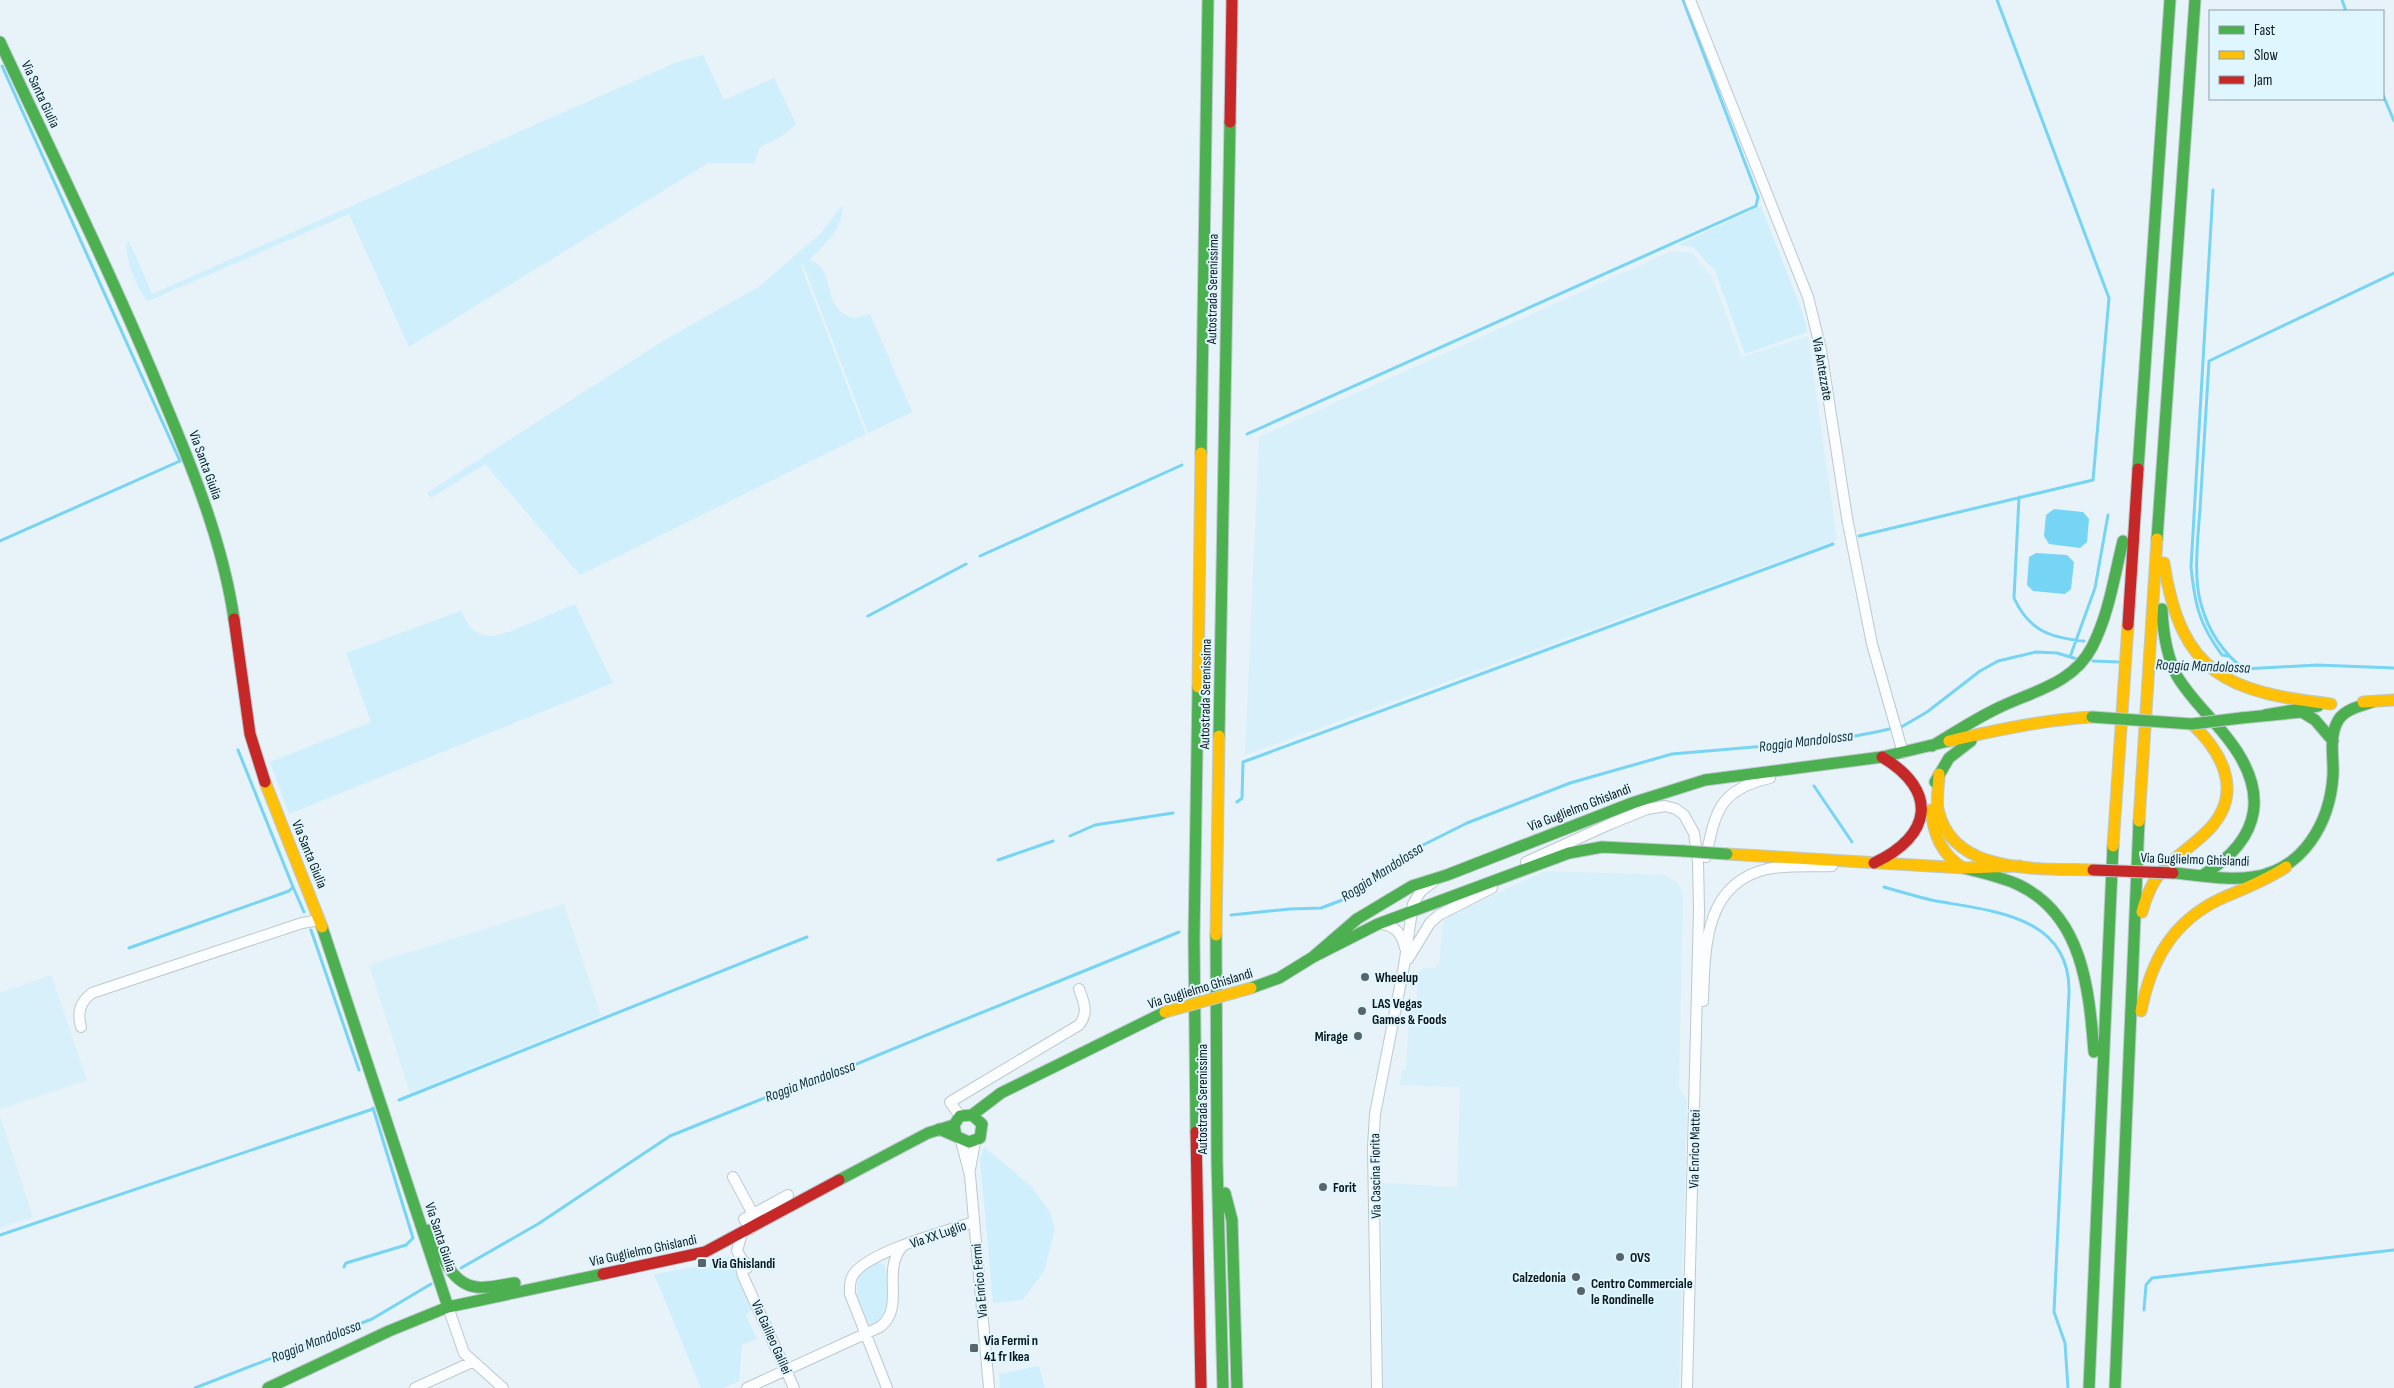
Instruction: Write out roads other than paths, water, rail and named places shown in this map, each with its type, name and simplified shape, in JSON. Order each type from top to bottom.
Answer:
[{"type":"main road","name":"Autostrada Serenissima","points":[[1201,1388],[1196,1164],[1194,938],[1208,0]]},
{"type":"main road","name":"Autostrada Serenissima","points":[[1223,1388],[1217,1161],[1216,925],[1232,0]]},
{"type":"main road","points":[[2089,1388],[2124,654],[2170,0]]},
{"type":"main road","points":[[2115,1388],[2133,958],[2148,673],[2195,0]]},
{"type":"main road","name":"Via Santa Giulia","points":[[0,42],[145,354],[195,476],[229,586],[250,734],[257,760],[320,920],[448,1307]]},
{"type":"main road","points":[[1932,746],[2009,703],[2061,683],[2080,665],[2100,630],[2135,501]]},
{"type":"main road","points":[[2159,517],[2163,627],[2170,659],[2177,674],[2197,705],[2228,738],[2244,764],[2253,787],[2254,815],[2246,839],[2230,859],[2203,876]]},
{"type":"main road","points":[[2159,517],[2166,582],[2172,608],[2184,636],[2205,661],[2217,672],[2250,690],[2290,699],[2331,704]]},
{"type":"main road","points":[[2372,702],[2394,700]]},
{"type":"main road","name":"Via Guglielmo Ghislandi","points":[[2265,715],[2331,704],[2372,702]]},
{"type":"main road","name":"Via Guglielmo Ghislandi","points":[[958,1130],[989,1101],[1165,1012],[1251,988],[1279,978],[1313,957],[1378,924],[1412,914],[1495,880],[1587,848],[1683,851],[1964,868],[2020,866],[2253,877],[2286,867],[2314,840],[2322,821],[2333,776],[2333,741],[2340,718],[2348,711],[2372,702]]},
{"type":"main road","name":"Via Guglielmo Ghislandi","points":[[1313,957],[1326,943],[1390,898],[1425,880],[1447,875],[1678,786],[1727,775],[1882,757],[2054,719],[2092,717],[2192,724],[2297,711],[2309,714],[2333,741]]},
{"type":"main road","points":[[2133,958],[2146,895],[2155,879],[2171,860],[2213,826],[2224,806],[2226,776],[2223,765],[2209,740],[2192,724]]},
{"type":"main road","name":"Via Guglielmo Ghislandi","points":[[1964,868],[1945,855],[1934,833],[1931,804],[1939,774],[1952,754],[1963,745],[1990,732]]},
{"type":"main road","points":[[1868,863],[1893,853],[1910,840],[1916,831],[1920,814],[1919,795],[1914,784],[1899,767],[1882,757]]},
{"type":"main road","name":"Via Guglielmo Ghislandi","points":[[1939,774],[1938,806],[1942,822],[1959,846],[1982,860],[2020,866]]},
{"type":"main road","points":[[2126,1119],[2130,1079],[2146,982],[2157,954],[2174,932],[2199,911],[2268,879],[2286,867]]},
{"type":"main road","points":[[1964,868],[2005,880],[2026,889],[2055,912],[2072,936],[2086,974],[2101,1118]]},
{"type":"main road","name":"Via Guglielmo Ghislandi","points":[[268,1388],[393,1329],[448,1307],[537,1287],[685,1258],[705,1252],[922,1136],[939,1130],[958,1130],[974,1142],[980,1138],[983,1131],[982,1124],[993,1106],[1015,1087]]},
{"type":"main road","points":[[972,1115],[982,1124]]},
{"type":"main road","points":[[1217,1161],[1232,1220],[1237,1388]]},
{"type":"main road","points":[[1185,1225],[1196,1164]]},
{"type":"main road","name":"Via Guglielmo Ghislandi","points":[[419,1217],[434,1237],[453,1273],[464,1284],[480,1287],[516,1283],[537,1287]]},
{"type":"street","name":"Via Antezzate","points":[[1690,0],[1808,297],[1821,350],[1847,518],[1870,634],[1903,753]]},
{"type":"street","points":[[1699,910],[1710,833],[1718,809],[1728,796],[1754,782],[1834,762]]},
{"type":"street","points":[[1495,880],[1510,870],[1610,824],[1647,809],[1665,806],[1676,809],[1684,815],[1694,834],[1698,862],[1699,910]]},
{"type":"street","points":[[1404,966],[1421,935],[1439,915],[1553,859]]},
{"type":"street","points":[[1692,1267],[1697,1214],[1705,953],[1712,918],[1730,890],[1746,878],[1766,870],[1868,863]]},
{"type":"street","points":[[1404,966],[1413,904],[1421,891],[1447,875]]},
{"type":"street","points":[[1421,891],[1424,900],[1431,905]]},
{"type":"street","name":"Via Enrico Mattei","points":[[1687,1388],[1692,1267],[1699,910]]},
{"type":"street","points":[[81,1027],[80,1008],[82,1003],[92,993],[302,923],[320,920]]},
{"type":"street","points":[[1378,924],[1390,926],[1399,932],[1405,947],[1404,966]]},
{"type":"street","name":"Via Cascina Fiorita","points":[[1377,1388],[1373,1147],[1375,1114],[1404,966]]},
{"type":"street","points":[[958,1130],[950,1102],[1080,1025],[1085,1018],[1086,1009],[1080,989]]},
{"type":"street","name":"Via Enrico Fermi","points":[[958,1130],[970,1175],[989,1388]]},
{"type":"street","name":"Via Enrico Fermi","points":[[970,1175],[974,1142]]},
{"type":"street","points":[[732,1177],[753,1214]]},
{"type":"street","points":[[746,1231],[744,1219],[788,1195]]},
{"type":"street","name":"Via XX Luglio","points":[[866,1333],[850,1294],[850,1284],[853,1275],[863,1264],[902,1246],[974,1222]]},
{"type":"street","name":"Via Galileo Galilei","points":[[746,1231],[738,1251],[745,1262],[741,1270],[794,1388]]},
{"type":"street","name":"Via XX Luglio","points":[[747,1388],[888,1321],[892,1312],[891,1269],[894,1258],[902,1246]]},
{"type":"street","points":[[875,1258],[887,1263],[891,1269]]},
{"type":"street","points":[[448,1307],[458,1343],[472,1362],[503,1388]]},
{"type":"street","points":[[866,1333],[888,1388]]},
{"type":"street","points":[[416,1388],[472,1362]]},
{"type":"water","points":[[2054,509],[2083,512],[2089,519],[2087,542],[2080,548],[2049,544],[2044,536],[2046,515]]},
{"type":"water","points":[[2036,553],[2067,555],[2074,562],[2071,589],[2065,594],[2033,591],[2027,585],[2029,557]]},
{"type":"waterway","points":[[1247,434],[1756,206],[1758,197],[1683,0]]},
{"type":"waterway","points":[[1859,536],[2093,480],[2109,298],[1997,0]]},
{"type":"waterway","points":[[2342,0],[2346,10]]},
{"type":"waterway","points":[[0,541],[180,461],[2,66]]},
{"type":"waterway","points":[[2384,97],[2394,121]]},
{"type":"waterway","points":[[2213,190],[2191,567],[2194,592],[2203,624],[2222,655],[2228,656]]},
{"type":"waterway","points":[[2244,669],[2229,656],[2212,632],[2204,614],[2197,582],[2197,544],[2209,361],[2394,273]]},
{"type":"waterway","points":[[980,556],[1182,465]]},
{"type":"waterway","points":[[2019,497],[2014,598],[2027,618],[2042,631],[2061,638],[2084,641]]},
{"type":"waterway","points":[[2070,657],[2095,588],[2108,515]]},
{"type":"waterway","points":[[1237,802],[1242,798],[1243,762],[1833,544]]},
{"type":"waterway","points":[[868,616],[966,564]]},
{"type":"waterway","name":"Roggia Mandolossa","points":[[1231,915],[1321,908],[1345,899],[1409,852],[1467,823],[1570,783],[1672,754],[1834,740],[1903,726],[1927,712],[1980,671],[1998,661],[2036,652],[2057,653],[2077,659]]},
{"type":"waterway","name":"Roggia Mandolossa","points":[[2093,661],[2119,662]]},
{"type":"waterway","name":"Roggia Mandolossa","points":[[2180,665],[2199,666]]},
{"type":"waterway","name":"Roggia Mandolossa","points":[[2222,668],[2244,669],[2317,665],[2394,668]]},
{"type":"waterway","points":[[129,948],[289,891],[293,887],[238,750]]},
{"type":"waterway","points":[[1814,786],[1852,842]]},
{"type":"waterway","points":[[1070,836],[1095,825],[1173,813]]},
{"type":"waterway","points":[[998,860],[1053,841]]},
{"type":"waterway","points":[[293,887],[304,912]]},
{"type":"waterway","points":[[1884,887],[1936,901],[2004,914],[2025,922],[2043,933],[2057,948],[2066,967],[2069,993],[2054,1312],[2065,1343],[2068,1388]]},
{"type":"waterway","points":[[311,930],[359,1070]]},
{"type":"waterway","name":"Roggia Mandolossa","points":[[461,1268],[538,1224],[670,1136],[799,1084],[819,1080],[1179,932]]},
{"type":"waterway","points":[[399,1100],[807,937]]},
{"type":"waterway","points":[[344,1267],[346,1263],[406,1245],[413,1238],[373,1108]]},
{"type":"waterway","points":[[0,1235],[373,1109]]},
{"type":"waterway","points":[[2144,1310],[2146,1285],[2152,1278],[2394,1250]]},
{"type":"waterway","name":"Roggia Mandolossa","points":[[195,1388],[372,1319],[431,1284]]},
{"type":"place","name":"Wheelup","points":[[1365,977]]},
{"type":"place","name":"LAS Vegas Games & Foods","points":[[1362,1011]]},
{"type":"place","name":"Mirage","points":[[1358,1036]]},
{"type":"place","name":"Forit","points":[[1323,1187]]},
{"type":"place","name":"OVS","points":[[1620,1257]]},
{"type":"place","name":"Via Ghislandi","points":[[702,1263]]},
{"type":"place","name":"Calzedonia","points":[[1576,1277]]},
{"type":"place","name":"Centro Commerciale le Rondinelle","points":[[1581,1291]]},
{"type":"place","name":"Via Fermi n 41 fr Ikea","points":[[974,1348]]}]
